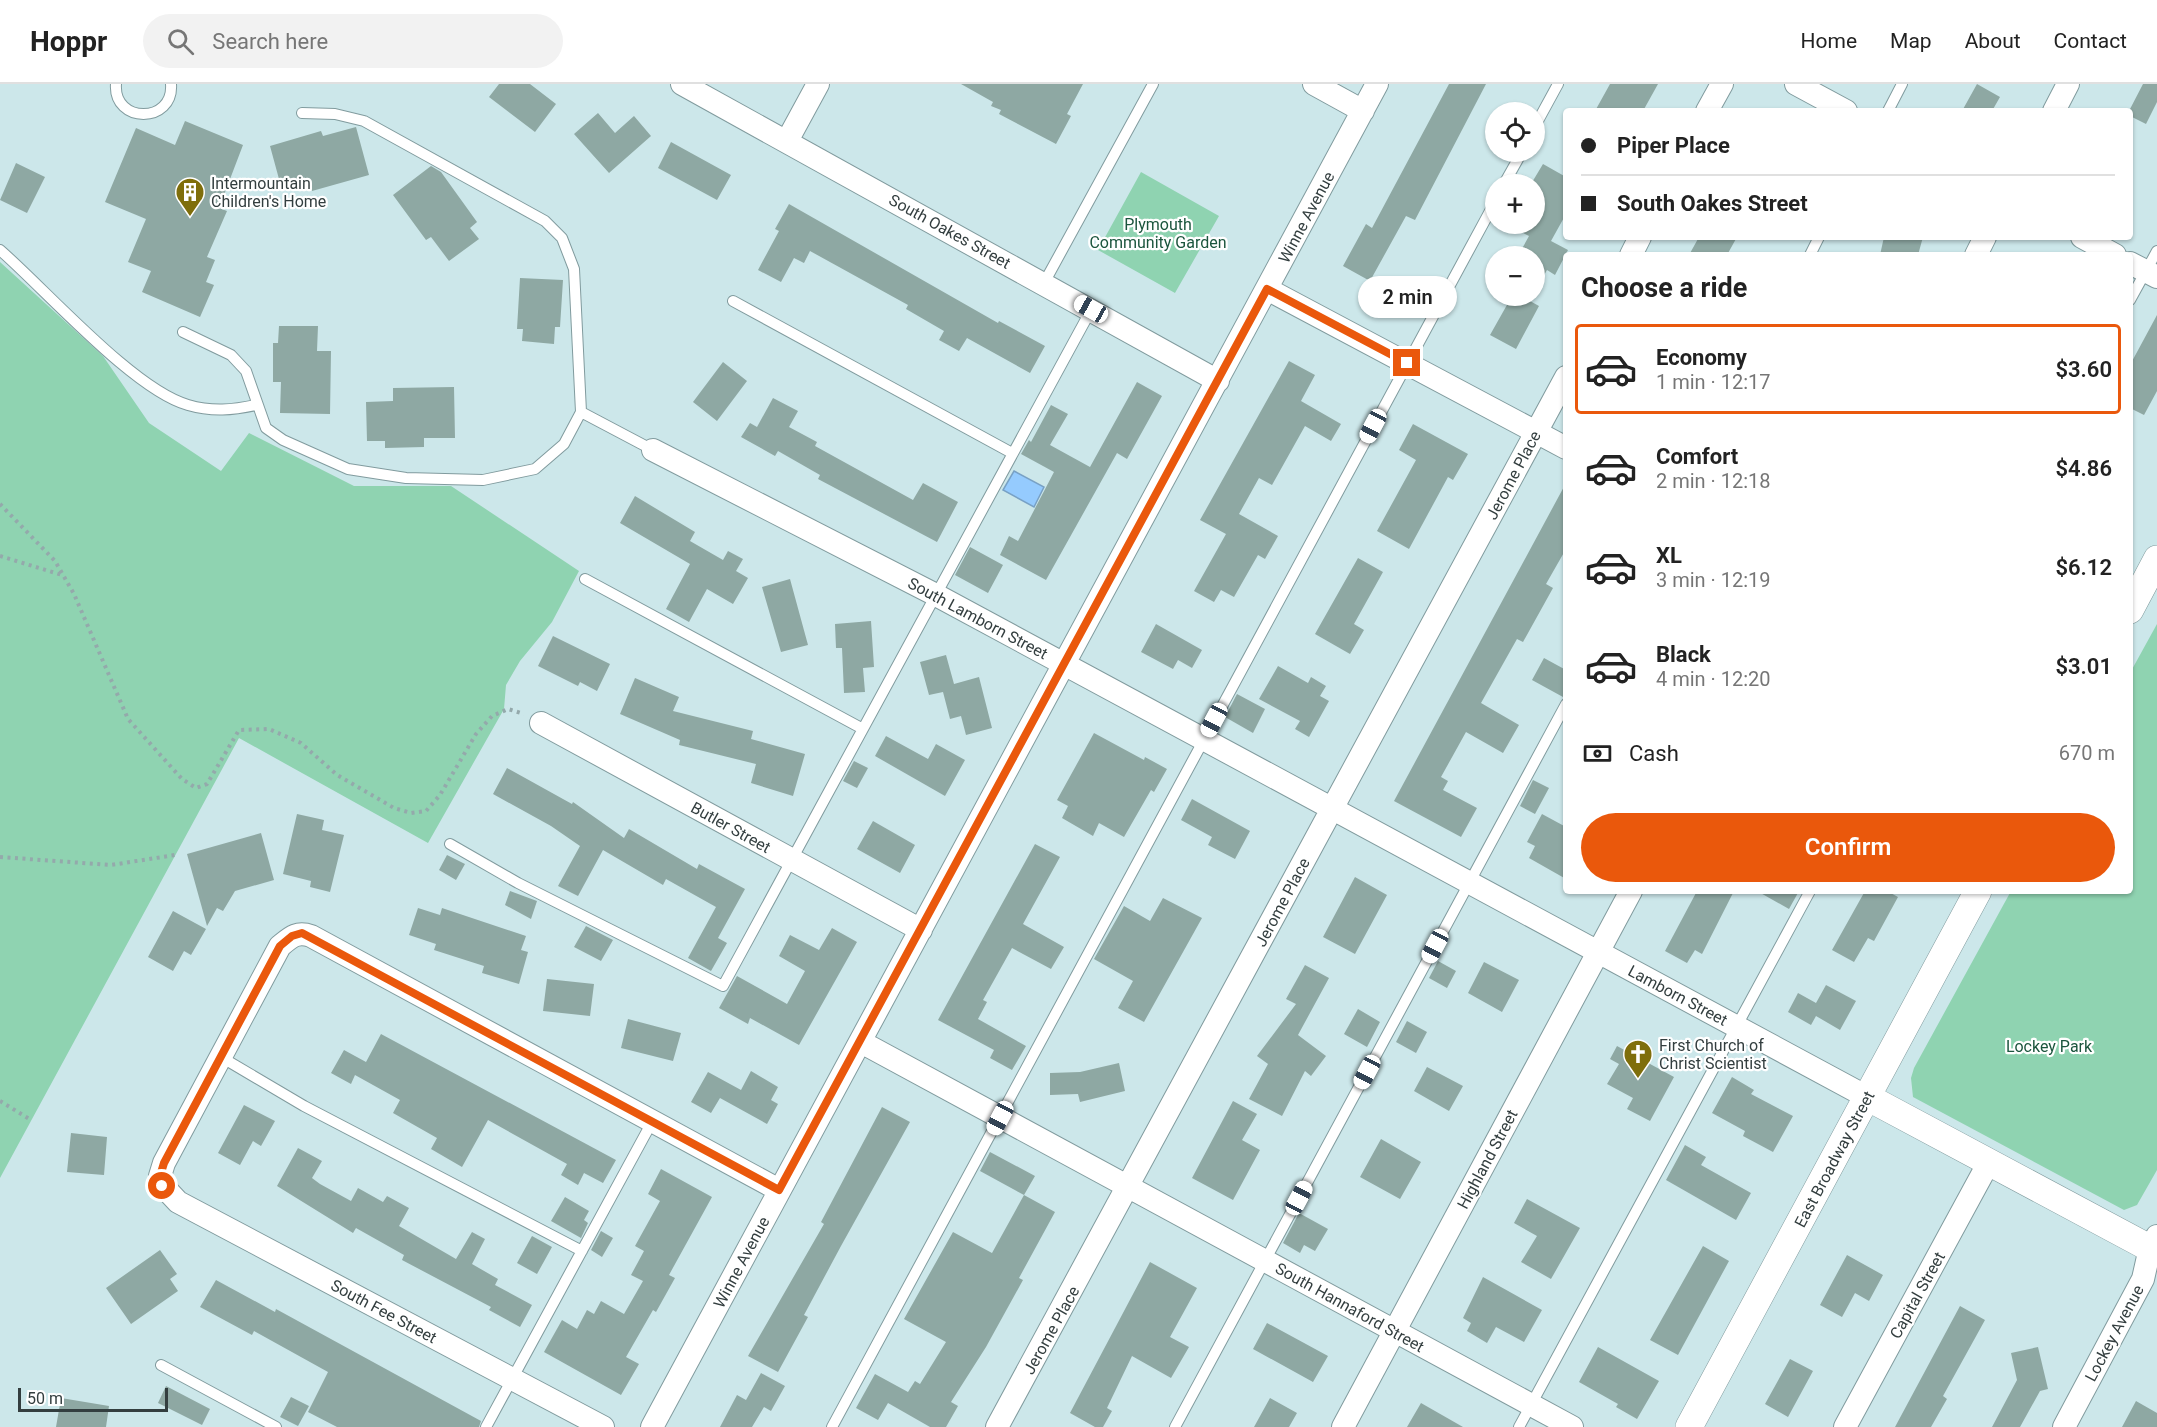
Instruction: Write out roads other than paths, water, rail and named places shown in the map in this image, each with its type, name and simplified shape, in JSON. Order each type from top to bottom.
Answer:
[{"type":"street","name":"South Oakes Street","points":[[682,84],[1218,381]]},
{"type":"street","points":[[787,141],[818,84]]},
{"type":"street","points":[[1314,84],[1362,111]]},
{"type":"street","name":"Winne Avenue","points":[[652,1427],[1066,665],[1377,84]]},
{"type":"street","points":[[1709,108],[1722,84]]},
{"type":"street","points":[[1796,84],[1840,108]]},
{"type":"street","points":[[2056,108],[2068,84]]},
{"type":"street","points":[[2088,240],[2110,252]]},
{"type":"street","points":[[1267,289],[1563,446]]},
{"type":"street","name":"Jerome Place","points":[[997,1427],[1563,383]]},
{"type":"street","name":"South Lamborn Street","points":[[653,450],[936,595],[1202,741],[1332,809]]},
{"type":"street","points":[[2133,604],[2157,560]]},
{"type":"street","name":"Butler Street","points":[[541,723],[921,930]]},
{"type":"street","name":"Lamborn Street","points":[[1332,809],[1989,1162],[2155,1245]]},
{"type":"street","name":"Highland Street","points":[[1343,1427],[1629,894]]},
{"type":"street","name":"East Broadway Street","points":[[1689,1427],[1976,894]]},
{"type":"street","points":[[220,1057],[280,946],[292,936],[302,933],[779,1190]]},
{"type":"street","name":"South Hannaford Street","points":[[861,1042],[1572,1427]]},
{"type":"street","name":"South Fee Street","points":[[220,1057],[164,1163],[160,1176],[167,1193],[209,1218],[603,1427]]},
{"type":"street","name":"Capital Street","points":[[1845,1427],[1989,1162]]},
{"type":"street","name":"Lockey Avenue","points":[[2064,1427],[2143,1279],[2155,1245]]},
{"type":"lane","points":[[116,84],[117,97],[122,105],[138,115],[148,115],[165,105],[170,97],[171,84]]},
{"type":"lane","points":[[1044,284],[1153,84]]},
{"type":"lane","points":[[1545,108],[1558,84]]},
{"type":"lane","points":[[1889,108],[1902,84]]},
{"type":"lane","points":[[183,332],[231,355],[246,371],[256,405],[266,428],[283,440],[348,469],[406,478],[483,480],[535,469],[564,444],[580,412],[574,269],[562,238],[545,221],[364,121],[335,114],[302,113]]},
{"type":"lane","points":[[832,1427],[1485,220]]},
{"type":"lane","points":[[0,250],[111,355],[153,387],[186,405],[214,410],[256,405]]},
{"type":"lane","points":[[2133,294],[2144,270],[2157,251]]},
{"type":"lane","points":[[733,301],[1012,453]]},
{"type":"lane","points":[[450,844],[518,883],[723,986],[1091,309]]},
{"type":"lane","points":[[580,412],[653,450]]},
{"type":"lane","points":[[585,579],[863,729]]},
{"type":"lane","points":[[1175,1427],[1563,710]]},
{"type":"lane","points":[[1519,1427],[1808,894]]},
{"type":"lane","points":[[220,1057],[304,1106],[582,1251]]},
{"type":"lane","points":[[486,1427],[652,1122]]},
{"type":"lane","points":[[161,1365],[276,1427]]},
{"type":"water","points":[[1014,471],[1044,487],[1034,507],[1003,490]]},
{"type":"place","name":"Intermountain Children's Home","points":[[190,218]]},
{"type":"place","name":"First Church of Christ Scientist","points":[[1638,1080]]},
{"type":"park label","name":"Plymouth Community Garden","points":[[1158,233]]},
{"type":"park label","name":"Lockey Park","points":[[2049,1046]]}]
